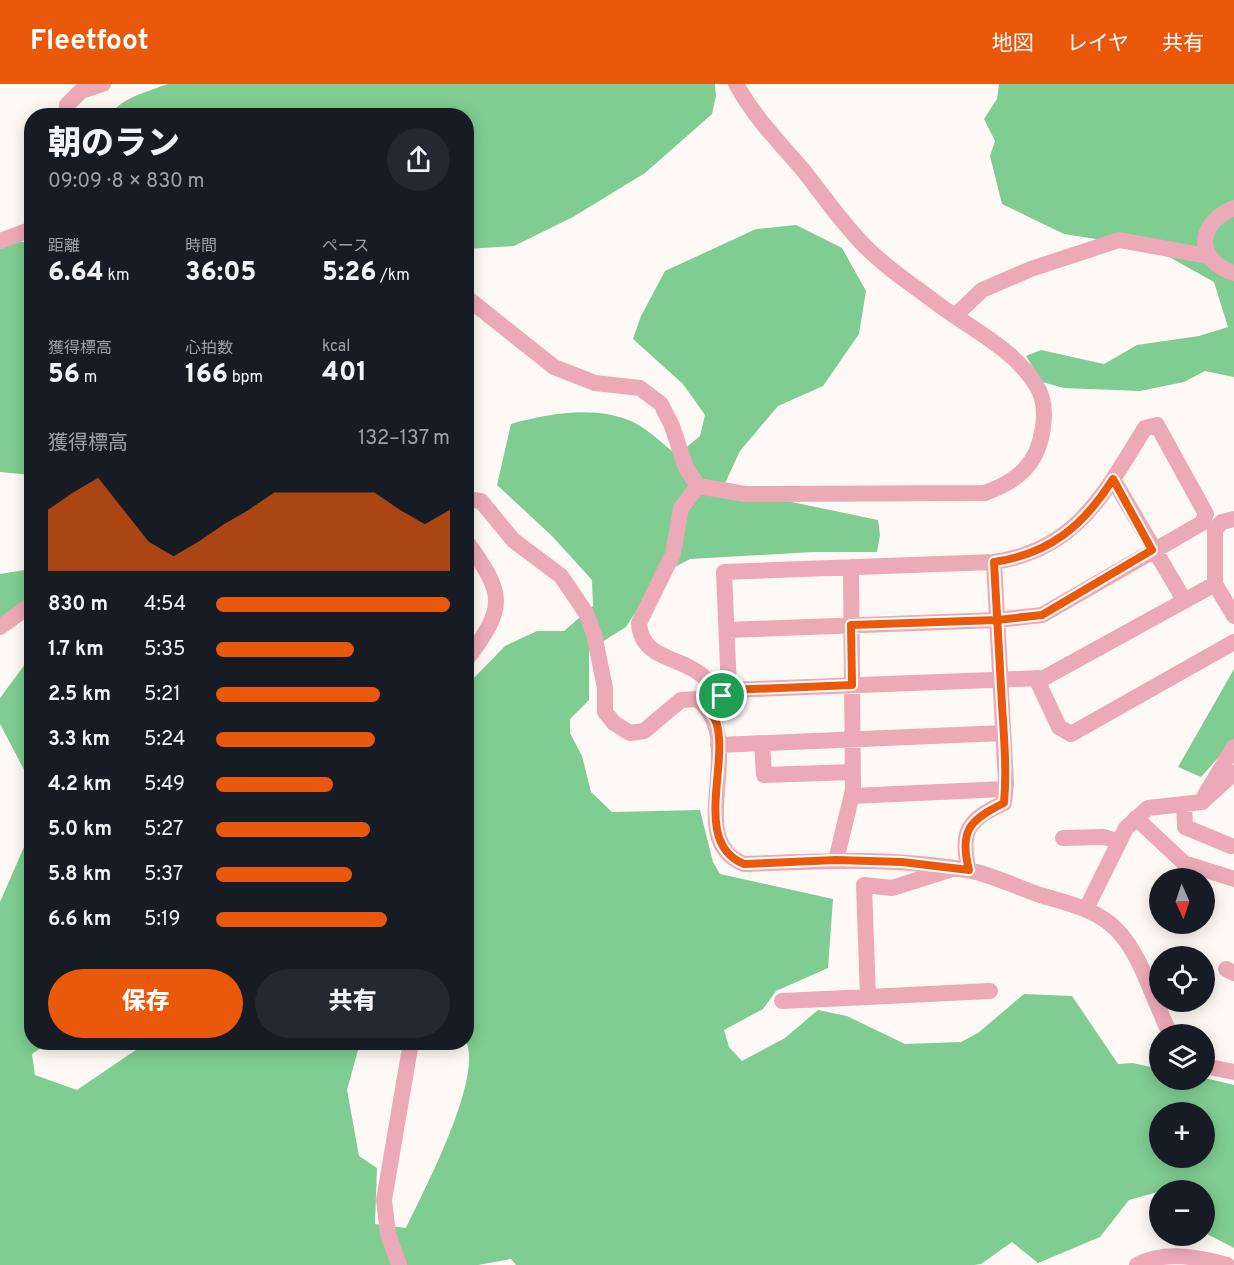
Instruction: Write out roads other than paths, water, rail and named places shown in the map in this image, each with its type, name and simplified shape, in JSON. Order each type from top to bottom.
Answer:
[{"type":"street","points":[[67,108],[81,91],[103,84]]},
{"type":"street","points":[[474,303],[554,367],[595,383],[640,388],[661,404],[672,426],[686,468],[698,486],[745,494],[985,493],[1008,484],[1026,468],[1040,442],[1044,413],[1038,386],[1018,361],[955,316],[861,242],[801,168],[778,144],[745,100],[736,84]]},
{"type":"street","points":[[1234,208],[1224,212],[1208,228],[1205,241],[1208,256],[1214,264],[1234,273]]},
{"type":"street","points":[[0,240],[24,232]]},
{"type":"street","points":[[955,316],[982,290],[1031,269],[1119,240],[1208,256]]},
{"type":"street","points":[[725,693],[727,630],[724,572],[994,562],[1018,558],[1070,531],[1087,517],[1145,428],[1157,425],[1206,514],[1202,523],[1042,615],[997,620],[727,630]]},
{"type":"street","points":[[1113,479],[1152,550],[1184,600]]},
{"type":"street","points":[[698,486],[681,508],[673,554],[639,623],[640,634],[650,650],[699,673],[725,693]]},
{"type":"street","points":[[474,500],[481,501],[513,540],[561,576],[577,598],[594,634],[605,688],[605,712],[614,723],[630,733],[644,731],[681,700],[696,699],[708,708],[717,725],[720,771],[715,810],[717,832],[724,849],[734,860],[744,864],[836,860],[902,862],[962,869],[1086,909],[1108,921],[1120,932],[1139,964],[1166,1024]]},
{"type":"street","points":[[1234,519],[1222,522],[1215,529],[1215,584],[1234,616]]},
{"type":"street","points":[[474,553],[495,591],[498,610],[483,639],[474,650]]},
{"type":"street","points":[[962,869],[967,830],[982,813],[1004,803],[1004,733],[994,562]]},
{"type":"street","points":[[836,860],[852,796],[851,567]]},
{"type":"street","points":[[708,708],[725,693],[852,685],[1044,678],[1215,584]]},
{"type":"street","points":[[0,627],[24,610]]},
{"type":"street","points":[[1036,678],[1059,727],[1071,734],[1234,642]]},
{"type":"street","points":[[718,745],[1004,733]]},
{"type":"street","points":[[762,743],[764,776],[852,772]]},
{"type":"street","points":[[1202,802],[1234,747]]},
{"type":"street","points":[[1086,909],[1126,828],[1136,818],[1148,808],[1202,802],[1227,789],[1234,773]]},
{"type":"street","points":[[852,796],[1005,789]]},
{"type":"street","points":[[1184,804],[1185,827],[1231,846]]},
{"type":"street","points":[[1136,818],[1184,863],[1234,879]]},
{"type":"street","points":[[1063,838],[1104,837],[1119,842]]},
{"type":"street","points":[[868,997],[864,885],[892,888],[962,869]]},
{"type":"street","points":[[782,1001],[990,991]]},
{"type":"street","points":[[399,1265],[388,1234],[384,1200],[410,1050]]},
{"type":"street","points":[[1215,1068],[1234,1072]]},
{"type":"street","points":[[1137,1265],[1149,1258],[1189,1256],[1227,1265]]}]
